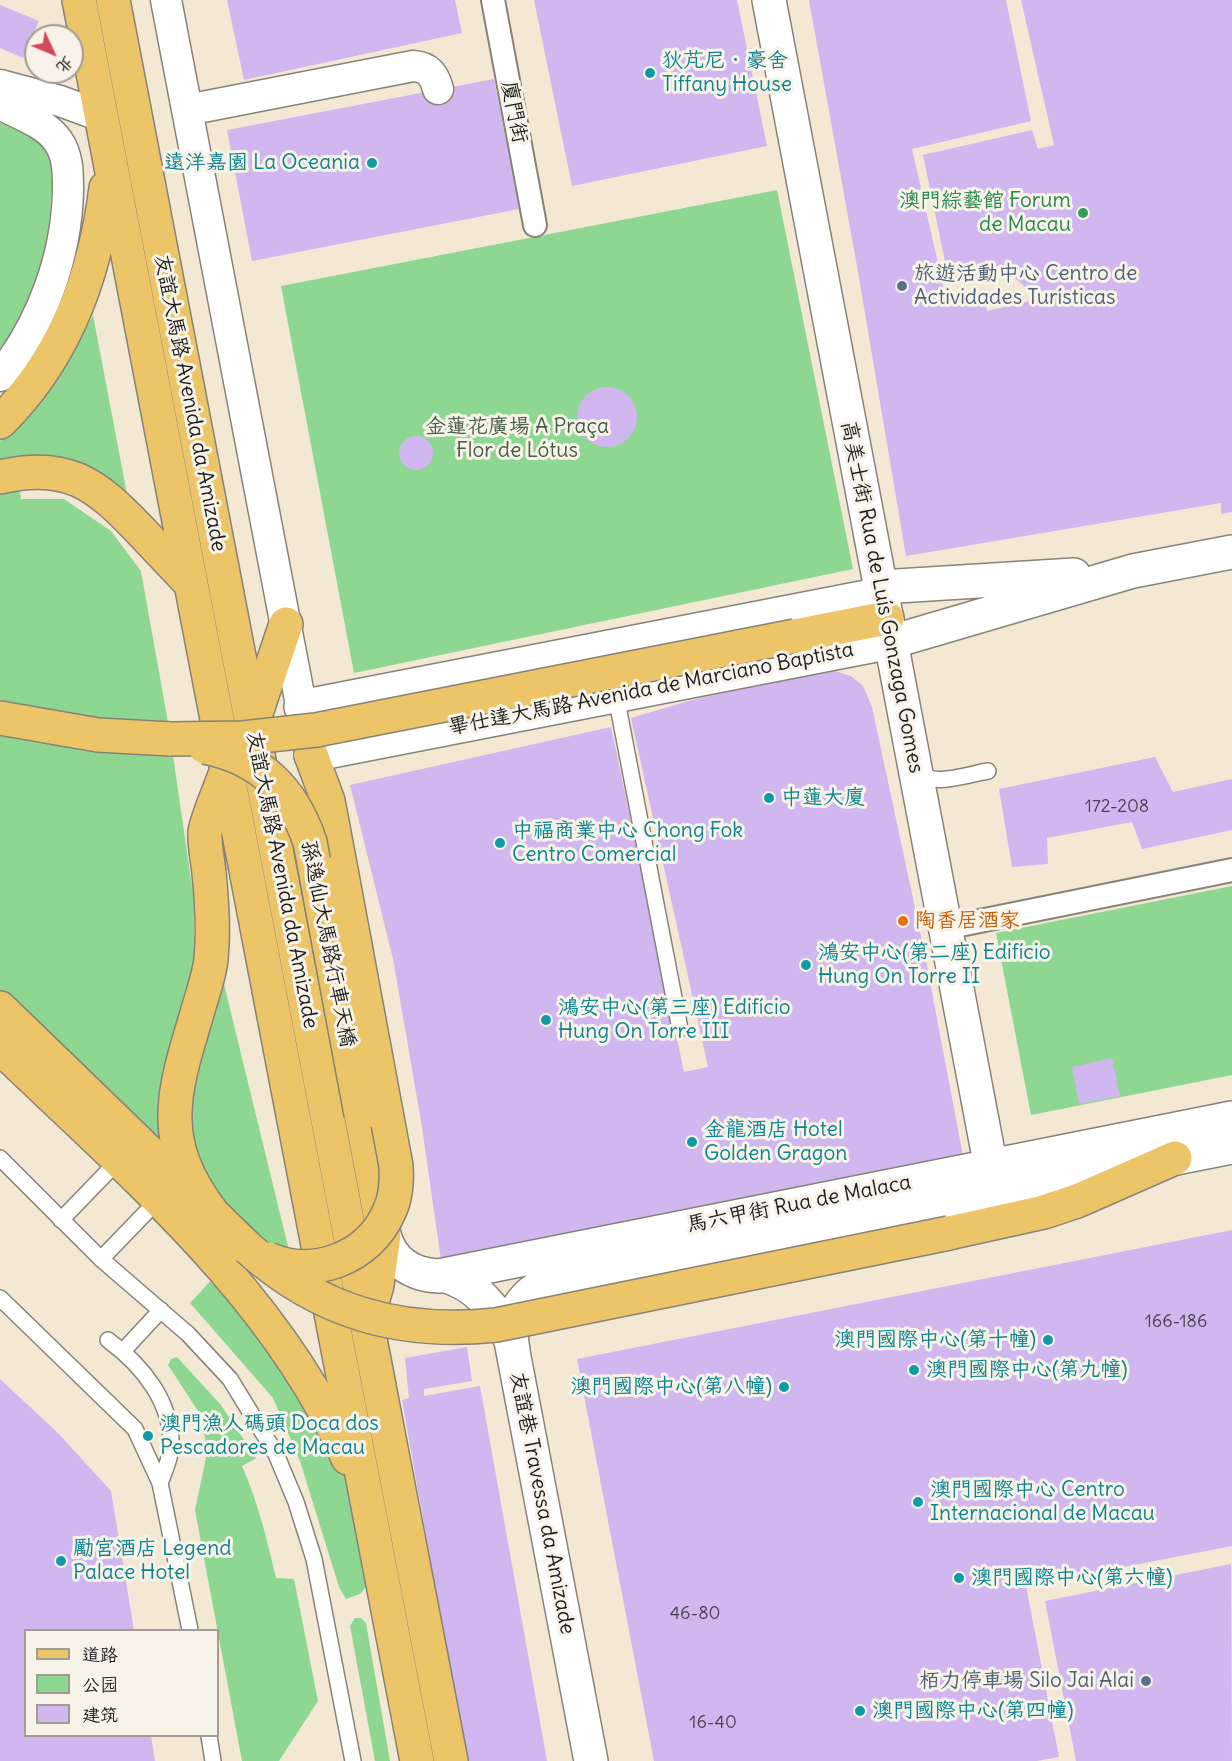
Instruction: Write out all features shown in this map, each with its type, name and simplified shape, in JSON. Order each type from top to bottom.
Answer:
[{"type":"main road","name":"友誼大馬路 Avenida da Amizade","points":[[79,0],[417,1761]]},
{"type":"main road","name":"友誼大馬路 Avenida da Amizade","points":[[113,0],[451,1761]]},
{"type":"main road","points":[[0,422],[23,397],[57,348],[82,294],[99,237],[109,160]]},
{"type":"main road","points":[[0,477],[18,473],[57,474],[94,487],[110,499],[191,584]]},
{"type":"main road","points":[[171,739],[243,738],[316,730],[795,636],[885,610]]},
{"type":"main road","points":[[252,725],[285,624]]},
{"type":"main road","name":"孫逸仙大馬路行車天橋","points":[[0,718],[98,735],[171,739],[222,750],[251,764],[277,784],[291,801],[302,820],[310,842],[384,1234],[377,1285],[366,1320]]},
{"type":"main road","points":[[248,1248],[261,1256],[290,1266],[320,1266],[335,1262],[362,1248],[373,1237],[390,1211],[394,1197],[396,1166],[341,870],[328,801],[311,755]]},
{"type":"main road","points":[[213,1214],[197,1193],[186,1170],[178,1145],[174,1120],[175,1094],[180,1068],[210,966],[213,930],[205,832],[227,770]]},
{"type":"main road","points":[[8,1029],[118,1161],[234,1280],[282,1343],[329,1420],[368,1504]]},
{"type":"main road","points":[[8,1029],[248,1248],[297,1286],[338,1306],[404,1325],[450,1329],[496,1325],[949,1233],[1044,1212],[1077,1201],[1175,1158]]},
{"type":"street","points":[[166,0],[311,755]]},
{"type":"street","name":"廈門街","points":[[493,0],[535,225]]},
{"type":"street","name":"高美士街 Rua de Luís Gonzaga Gomes","points":[[769,0],[885,610],[926,782],[945,928],[994,1180]]},
{"type":"street","points":[[187,110],[413,66],[423,66],[431,72],[438,90]]},
{"type":"street","points":[[0,85],[60,101],[101,117]]},
{"type":"street","points":[[0,104],[45,128],[56,138],[64,150],[68,172],[65,225],[53,277],[32,326],[19,350],[0,376]]},
{"type":"street","name":"畢仕達大馬路 Avenida de Marciano Baptista","points":[[302,707],[358,696],[1133,571],[1232,552]]},
{"type":"street","points":[[885,610],[1133,571]]},
{"type":"street","name":"畢仕達大馬路 Avenida de Marciano Baptista","points":[[311,755],[616,696],[885,610]]},
{"type":"street","points":[[358,696],[353,705],[351,717],[353,728],[367,744]]},
{"type":"street","points":[[945,928],[1232,870]]},
{"type":"street","name":"馬六甲街 Rua de Malaca","points":[[513,1350],[512,1325],[518,1308],[528,1294],[547,1283],[994,1180],[1232,1118]]},
{"type":"street","name":"馬六甲街 Rua de Malaca","points":[[384,1234],[393,1255],[406,1267],[422,1274],[443,1275],[994,1180],[1175,1158],[1232,1147]]},
{"type":"street","name":"友誼巷 Travessa da Amizade","points":[[443,1275],[468,1286],[488,1303],[504,1324],[513,1350],[591,1761]]},
{"type":"lane","points":[[616,696],[680,1029]]},
{"type":"lane","points":[[926,782],[988,771]]},
{"type":"lane","points":[[0,1159],[101,1259],[188,1334],[230,1379],[276,1454],[296,1502],[314,1559],[353,1761]]},
{"type":"lane","points":[[61,1220],[118,1161]]},
{"type":"lane","points":[[101,1259],[158,1200]]},
{"type":"lane","points":[[0,1298],[135,1429],[160,1484],[190,1629]]},
{"type":"lane","points":[[123,1352],[160,1310]]},
{"type":"lane","points":[[108,1340],[123,1352],[151,1383],[161,1399],[169,1423],[171,1450],[160,1484]]},
{"type":"lane","points":[[209,1737],[213,1761]]},
{"type":"green space","points":[[0,123],[28,135],[45,149],[53,166],[53,176],[49,228],[36,282],[23,310],[0,349]]},
{"type":"green space","name":"金蓮花廣場 A Praça Flor de Lótus","points":[[777,190],[853,569],[354,673],[281,286]]},
{"type":"green space","points":[[93,315],[130,510],[17,468],[21,499],[64,499],[111,531],[141,571],[169,728],[194,900],[194,949],[222,976],[294,1271],[0,995],[0,441],[28,413],[52,382]]},
{"type":"green space","points":[[1232,886],[1232,1075],[1031,1115],[996,933]]},
{"type":"green space","points":[[216,1275],[311,1410],[354,1493],[368,1585],[360,1594],[346,1599],[339,1587],[300,1461],[273,1398],[190,1303]]},
{"type":"green space","points":[[177,1357],[221,1405],[256,1458],[242,1466],[266,1535],[276,1578],[294,1579],[318,1701],[279,1761],[242,1761],[195,1510],[207,1453],[202,1417],[168,1365],[171,1359]]},
{"type":"green space","points":[[355,1618],[361,1618],[366,1623],[390,1761],[375,1761],[350,1626]]},
{"type":"building","points":[[227,0],[455,0],[462,33],[244,80]]},
{"type":"building","name":"狄芃尼．豪舍 Tiffany House","points":[[534,0],[737,0],[767,146],[572,186]]},
{"type":"building","points":[[809,0],[1006,0],[1031,121],[912,149],[948,307],[971,301],[986,305],[987,311],[1034,300],[1033,294],[1007,271],[949,281],[923,155],[1032,130],[1038,149],[1054,145],[1021,0],[1232,0],[1232,512],[1221,514],[1221,503],[906,556]]},
{"type":"building","points":[[0,5],[39,21],[38,24],[24,24],[23,58],[0,48]]},
{"type":"building","name":"遠洋嘉園 La Oceania","points":[[494,79],[519,209],[252,261],[227,130]]},
{"type":"building","points":[[601,387],[613,387],[629,395],[635,405],[637,417],[635,429],[629,439],[613,447],[601,447],[585,439],[577,423],[577,411],[585,395]]},
{"type":"building","points":[[416,436],[428,441],[433,453],[428,465],[416,470],[404,465],[399,453],[404,441]]},
{"type":"building","points":[[835,671],[851,676],[863,686],[872,707],[923,945],[963,1156],[441,1260],[422,1127],[393,959],[350,785],[611,727],[684,1072],[708,1067],[631,718],[692,700],[787,678]]},
{"type":"building","points":[[1155,757],[1173,792],[1232,779],[1232,830],[1142,849],[1132,822],[1047,838],[1048,864],[1012,867],[999,789]]},
{"type":"building","points":[[1112,1058],[1120,1096],[1079,1104],[1072,1067]]},
{"type":"building","name":"澳門國際中心 Centro Internacional de Macau","points":[[1232,1230],[1232,1546],[1026,1586],[1059,1757],[1037,1761],[654,1761],[577,1359]]},
{"type":"building","points":[[467,1347],[472,1381],[424,1389],[424,1396],[480,1386],[547,1761],[466,1761],[402,1400],[409,1398],[405,1358]]},
{"type":"building","name":"勵宮酒店 Legend Palace Hotel","points":[[0,1379],[58,1433],[111,1491],[134,1629],[24,1629],[24,1737],[151,1737],[155,1761],[0,1761]]},
{"type":"building","name":"栢力停車場 Silo Jai Alai","points":[[1231,1564],[1232,1761],[1076,1761],[1045,1601]]},
{"type":"place","name":"狄芃尼．豪舍 Tiffany House","points":[[650,73]]},
{"type":"place","name":"遠洋嘉園 La Oceania","points":[[372,163]]},
{"type":"place","name":"澳門綜藝館 Forum de Macau","points":[[1083,213]]},
{"type":"place","name":"旅遊活動中心 Centro de Actividades Turísticas","points":[[902,286]]},
{"type":"place","name":"中蓮大廈","points":[[769,798]]},
{"type":"place","name":"中福商業中心 Chong Fok Centro Comercial","points":[[500,843]]},
{"type":"place","name":"陶香居酒家","points":[[903,921]]},
{"type":"place","name":"鴻安中心(第二座) Edifício Hung On Torre II","points":[[806,965]]},
{"type":"place","name":"鴻安中心(第三座) Edifício Hung On Torre III","points":[[546,1020]]},
{"type":"place","name":"金龍酒店 Hotel Golden Gragon","points":[[692,1142]]},
{"type":"place","name":"澳門國際中心(第十幢)","points":[[1048,1340]]},
{"type":"place","name":"澳門國際中心(第九幢)","points":[[914,1370]]},
{"type":"place","name":"澳門國際中心(第八幢)","points":[[784,1387]]},
{"type":"place","name":"澳門漁人碼頭 Doca dos Pescadores de Macau","points":[[148,1436]]},
{"type":"place","name":"澳門國際中心 Centro Internacional de Macau","points":[[918,1502]]},
{"type":"place","name":"勵宮酒店 Legend Palace Hotel","points":[[61,1561]]},
{"type":"place","name":"澳門國際中心(第六幢)","points":[[959,1578]]},
{"type":"place","name":"栢力停車場 Silo Jai Alai","points":[[1146,1681]]},
{"type":"place","name":"澳門國際中心(第四幢)","points":[[860,1711]]}]
